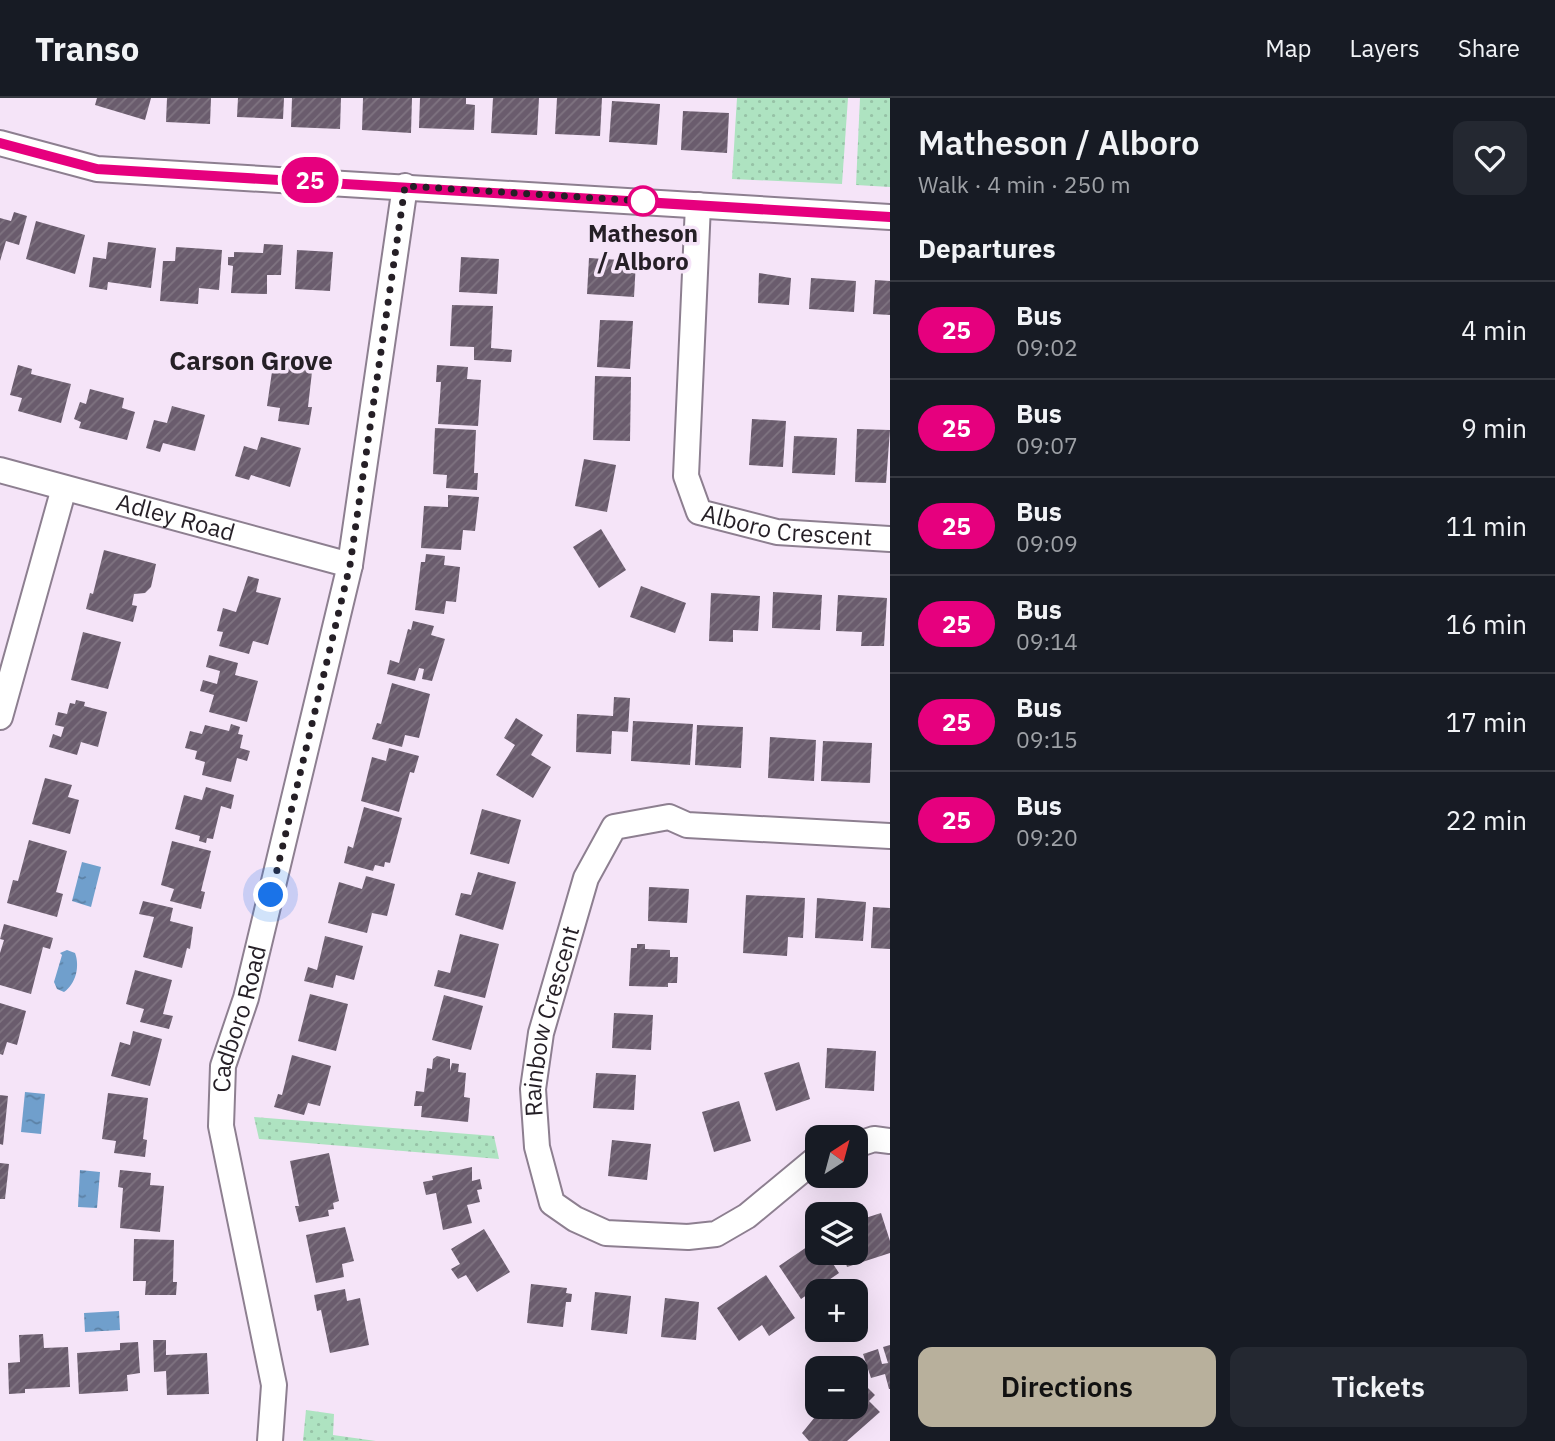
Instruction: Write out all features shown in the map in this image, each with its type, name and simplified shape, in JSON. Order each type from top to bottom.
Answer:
[{"type":"street","points":[[0,143],[97,169],[890,217]]},
{"type":"street","name":"Cadboro Road","points":[[271,1441],[274,1385],[221,1126],[223,1066],[246,998],[350,565],[405,186]]},
{"type":"street","name":"Alboro Crescent","points":[[698,205],[686,476],[699,512],[777,532],[890,539]]},
{"type":"street","name":"Adley Road","points":[[0,470],[350,565]]},
{"type":"street","points":[[0,717],[64,488]]},
{"type":"street","name":"Rainbow Crescent","points":[[805,1168],[747,1216],[716,1234],[688,1237],[606,1233],[575,1219],[552,1203],[537,1147],[533,1089],[541,1033],[586,877],[614,827],[669,817],[687,825],[890,836]]},
{"type":"street","points":[[868,1141],[890,1140]]},
{"type":"green space","points":[[737,98],[848,98],[842,184],[732,179]]},
{"type":"green space","points":[[860,98],[890,98],[890,187],[856,185]]},
{"type":"green space","points":[[254,1117],[494,1136],[499,1159],[259,1139]]},
{"type":"green space","points":[[306,1410],[334,1414],[333,1435],[376,1441],[303,1441]]},
{"type":"water","points":[[82,862],[101,867],[91,907],[72,901]]},
{"type":"water","points":[[67,950],[75,953],[77,969],[74,980],[64,992],[57,989],[54,982],[62,955],[60,953]]},
{"type":"water","points":[[25,1092],[45,1094],[41,1134],[21,1132]]},
{"type":"water","points":[[80,1170],[100,1172],[97,1208],[78,1207]]},
{"type":"water","points":[[119,1311],[120,1330],[85,1332],[84,1313]]},
{"type":"building","points":[[97,98],[151,98],[145,120],[95,105]]},
{"type":"building","points":[[167,98],[211,98],[210,124],[166,122]]},
{"type":"building","points":[[238,98],[284,98],[283,119],[237,117]]},
{"type":"building","points":[[292,98],[341,98],[340,129],[291,127]]},
{"type":"building","points":[[363,98],[412,98],[411,133],[362,130]]},
{"type":"building","points":[[420,98],[466,98],[466,104],[475,105],[474,130],[419,128]]},
{"type":"building","points":[[493,98],[539,98],[537,135],[491,133]]},
{"type":"building","points":[[557,98],[602,98],[600,136],[555,134]]},
{"type":"building","points":[[612,101],[660,104],[657,145],[609,142]]},
{"type":"building","points":[[683,111],[729,113],[727,153],[681,150]]},
{"type":"building","points":[[14,212],[27,216],[19,245],[6,241],[0,261],[0,218],[11,221]]},
{"type":"building","points":[[36,221],[85,235],[75,274],[26,259]]},
{"type":"building","points":[[108,242],[156,248],[151,288],[108,282],[107,290],[89,287],[93,257],[106,259]]},
{"type":"building","points":[[264,244],[283,245],[281,275],[267,275],[267,294],[231,293],[233,266],[228,265],[228,257],[234,257],[234,252],[263,253]]},
{"type":"building","points":[[176,247],[222,250],[219,290],[199,288],[198,304],[160,301],[163,261],[175,261]]},
{"type":"building","points":[[297,250],[333,252],[330,291],[295,289]]},
{"type":"building","points":[[461,257],[499,259],[497,294],[459,292]]},
{"type":"building","points":[[589,258],[636,261],[634,297],[587,294]]},
{"type":"building","points":[[759,273],[791,278],[789,305],[758,303]]},
{"type":"building","points":[[811,278],[856,281],[854,312],[809,309]]},
{"type":"building","points":[[875,280],[890,281],[890,315],[873,314]]},
{"type":"building","points":[[452,305],[493,306],[491,348],[512,350],[511,362],[474,360],[474,347],[450,346]]},
{"type":"building","points":[[600,320],[633,321],[630,369],[597,367]]},
{"type":"building","points":[[274,358],[313,363],[308,407],[312,407],[309,425],[278,421],[280,408],[267,406]]},
{"type":"building","points":[[18,365],[32,369],[31,374],[71,384],[61,423],[18,411],[22,398],[10,395]]},
{"type":"building","points":[[437,365],[468,367],[467,379],[481,380],[478,426],[438,424],[441,382],[436,382]]},
{"type":"building","points":[[595,376],[631,377],[630,441],[593,440]]},
{"type":"building","points":[[90,389],[124,398],[122,408],[135,412],[127,440],[79,428],[81,422],[74,419],[80,402],[86,404]]},
{"type":"building","points":[[172,406],[205,415],[195,451],[163,443],[160,452],[146,448],[154,420],[167,423]]},
{"type":"building","points":[[752,419],[786,421],[783,467],[749,465]]},
{"type":"building","points":[[435,428],[476,430],[474,473],[478,473],[477,490],[446,488],[447,475],[433,474]]},
{"type":"building","points":[[857,429],[890,430],[886,483],[855,482]]},
{"type":"building","points":[[794,436],[837,438],[835,475],[792,473]]},
{"type":"building","points":[[261,437],[301,448],[290,487],[251,475],[249,480],[235,476],[244,446],[257,450]]},
{"type":"building","points":[[584,459],[616,465],[607,512],[575,506]]},
{"type":"building","points":[[448,495],[479,497],[475,531],[463,530],[461,550],[421,548],[424,506],[448,507]]},
{"type":"building","points":[[601,529],[626,570],[599,588],[573,547]]},
{"type":"building","points":[[104,550],[156,564],[151,587],[145,593],[134,594],[132,605],[137,606],[133,622],[86,609],[90,593],[93,594]]},
{"type":"building","points":[[426,554],[445,556],[444,565],[460,567],[456,602],[446,601],[444,614],[415,610],[421,562],[425,562]]},
{"type":"building","points":[[248,576],[259,579],[256,592],[281,598],[268,645],[253,641],[249,654],[219,646],[223,632],[217,631],[223,608],[236,612]]},
{"type":"building","points":[[641,586],[686,603],[675,633],[630,617]]},
{"type":"building","points":[[773,592],[822,595],[820,630],[772,628]]},
{"type":"building","points":[[711,593],[760,596],[758,631],[733,630],[733,642],[709,641]]},
{"type":"building","points":[[838,595],[887,598],[884,646],[861,646],[862,632],[836,631]]},
{"type":"building","points":[[413,621],[434,626],[431,635],[445,639],[432,681],[422,679],[424,669],[419,668],[415,681],[387,674],[390,660],[399,663],[408,629],[411,630]]},
{"type":"building","points":[[83,632],[121,642],[108,689],[71,680]]},
{"type":"building","points":[[209,655],[238,663],[235,675],[258,681],[247,722],[209,712],[214,695],[200,691],[203,680],[217,684],[220,671],[206,667]]},
{"type":"building","points":[[392,683],[430,694],[419,738],[405,735],[402,747],[372,739],[377,723],[381,724]]},
{"type":"building","points":[[614,697],[630,698],[628,732],[612,731],[611,754],[576,752],[577,714],[613,716]]},
{"type":"building","points":[[76,700],[85,702],[84,706],[107,712],[98,747],[81,742],[77,755],[49,747],[53,734],[61,737],[64,727],[55,725],[58,712],[67,714],[70,703],[75,704]]},
{"type":"building","points":[[516,718],[543,735],[531,755],[551,767],[533,798],[496,775],[515,745],[504,738]]},
{"type":"building","points":[[633,721],[693,724],[690,765],[631,761]]},
{"type":"building","points":[[231,724],[240,727],[238,734],[243,735],[240,748],[250,751],[247,761],[237,758],[231,782],[202,775],[205,762],[195,759],[197,751],[185,748],[190,731],[202,734],[205,725],[229,731]]},
{"type":"building","points":[[697,725],[743,727],[741,768],[695,765]]},
{"type":"building","points":[[770,737],[816,740],[814,781],[768,778]]},
{"type":"building","points":[[823,741],[872,743],[870,783],[821,781]]},
{"type":"building","points":[[389,748],[419,756],[414,773],[410,772],[399,812],[361,801],[372,757],[386,761]]},
{"type":"building","points":[[45,778],[72,785],[68,797],[79,800],[70,834],[32,824]]},
{"type":"building","points":[[206,787],[234,795],[231,809],[221,806],[213,839],[207,838],[206,843],[199,841],[200,836],[175,829],[184,795],[202,800]]},
{"type":"building","points":[[364,807],[402,818],[390,863],[385,862],[384,867],[375,865],[373,871],[344,863],[348,846],[353,848]]},
{"type":"building","points":[[482,809],[521,820],[509,864],[470,854]]},
{"type":"building","points":[[29,840],[67,851],[56,892],[63,894],[57,917],[7,903],[13,880],[18,881]]},
{"type":"building","points":[[172,841],[211,851],[201,891],[205,892],[201,909],[170,901],[174,889],[161,885]]},
{"type":"building","points":[[478,872],[516,882],[503,930],[455,915],[461,893],[471,895]]},
{"type":"building","points":[[366,876],[395,884],[387,916],[372,913],[367,933],[328,923],[339,882],[362,889]]},
{"type":"building","points":[[649,887],[689,889],[687,923],[648,921]]},
{"type":"building","points":[[746,895],[805,898],[803,938],[788,937],[787,956],[743,953]]},
{"type":"building","points":[[817,898],[866,902],[863,941],[815,938]]},
{"type":"building","points":[[143,901],[173,908],[170,921],[193,927],[190,949],[187,948],[182,968],[143,957],[154,917],[139,914]]},
{"type":"building","points":[[873,907],[890,908],[890,949],[871,948]]},
{"type":"building","points":[[4,924],[53,938],[50,949],[43,947],[31,994],[0,985],[0,953],[4,940],[0,939]]},
{"type":"building","points":[[460,934],[499,944],[485,998],[434,986],[438,970],[450,973]]},
{"type":"building","points":[[325,936],[363,946],[354,980],[336,975],[333,988],[304,981],[308,967],[317,970]]},
{"type":"building","points":[[637,944],[645,944],[645,949],[670,950],[670,957],[678,957],[677,983],[668,983],[668,987],[629,986],[631,948],[637,948]]},
{"type":"building","points":[[135,970],[172,980],[163,1014],[173,1016],[169,1029],[140,1022],[144,1009],[126,1004]]},
{"type":"building","points":[[310,994],[348,1004],[336,1051],[298,1041]]},
{"type":"building","points":[[444,995],[483,1006],[471,1050],[432,1040]]},
{"type":"building","points":[[0,1003],[26,1011],[17,1045],[7,1042],[3,1055],[0,1054]]},
{"type":"building","points":[[614,1013],[653,1015],[651,1050],[612,1048]]},
{"type":"building","points":[[133,1031],[162,1039],[150,1086],[111,1076],[120,1042],[130,1045]]},
{"type":"building","points":[[827,1048],[876,1051],[874,1091],[825,1088]]},
{"type":"building","points":[[292,1055],[331,1066],[320,1106],[308,1103],[304,1115],[274,1107],[278,1094],[282,1095]]},
{"type":"building","points":[[437,1056],[450,1059],[450,1071],[452,1063],[459,1064],[458,1072],[466,1073],[464,1097],[470,1098],[468,1122],[421,1117],[422,1106],[414,1106],[416,1091],[424,1092],[427,1068],[432,1069],[433,1059]]},
{"type":"building","points":[[799,1062],[810,1099],[776,1111],[764,1073]]},
{"type":"building","points":[[596,1073],[636,1075],[634,1110],[593,1108]]},
{"type":"building","points":[[108,1093],[148,1098],[143,1139],[147,1140],[145,1157],[114,1153],[116,1141],[102,1139]]},
{"type":"building","points":[[0,1095],[8,1096],[3,1145],[0,1144]]},
{"type":"building","points":[[739,1101],[751,1141],[714,1152],[702,1112]]},
{"type":"building","points":[[612,1140],[651,1144],[647,1180],[608,1176]]},
{"type":"building","points":[[329,1153],[339,1201],[333,1203],[334,1209],[328,1210],[329,1216],[299,1222],[295,1206],[299,1206],[290,1161]]},
{"type":"building","points":[[0,1163],[9,1164],[5,1199],[0,1199]]},
{"type":"building","points":[[472,1167],[472,1181],[480,1179],[482,1189],[477,1190],[480,1202],[467,1205],[472,1223],[443,1230],[436,1193],[426,1195],[423,1182],[433,1180],[432,1176]]},
{"type":"building","points":[[120,1170],[151,1173],[150,1185],[164,1186],[160,1232],[120,1228],[123,1188],[118,1187]]},
{"type":"building","points":[[881,1213],[890,1241],[890,1253],[868,1260],[868,1217]]},
{"type":"building","points":[[345,1227],[354,1261],[342,1264],[344,1277],[316,1283],[306,1235]]},
{"type":"building","points":[[484,1229],[510,1272],[477,1292],[466,1275],[458,1279],[451,1269],[460,1264],[451,1249]]},
{"type":"building","points":[[134,1239],[174,1240],[173,1282],[177,1282],[176,1295],[145,1295],[146,1281],[133,1281]]},
{"type":"building","points":[[805,1248],[805,1265],[834,1265],[839,1273],[830,1279],[805,1279],[805,1296],[801,1299],[779,1266]]},
{"type":"building","points":[[766,1275],[795,1318],[769,1336],[762,1325],[739,1341],[717,1308]]},
{"type":"building","points":[[531,1284],[567,1288],[566,1293],[572,1294],[571,1302],[566,1302],[563,1327],[527,1323]]},
{"type":"building","points":[[345,1289],[347,1301],[360,1298],[369,1345],[330,1353],[321,1310],[317,1311],[314,1295]]},
{"type":"building","points":[[595,1292],[631,1296],[627,1334],[591,1330]]},
{"type":"building","points":[[665,1298],[699,1302],[696,1340],[661,1337]]},
{"type":"building","points":[[43,1334],[44,1348],[68,1347],[70,1387],[25,1389],[25,1393],[9,1394],[8,1363],[20,1362],[19,1335]]},
{"type":"building","points":[[153,1340],[166,1340],[166,1355],[207,1353],[209,1394],[167,1395],[166,1371],[154,1372]]},
{"type":"building","points":[[138,1342],[140,1373],[127,1375],[128,1391],[79,1394],[77,1353],[120,1350],[120,1343]]},
{"type":"building","points":[[890,1345],[890,1389],[885,1374],[871,1378],[868,1356],[863,1354],[878,1349],[882,1364],[888,1363],[883,1347]]},
{"type":"building","points":[[868,1388],[875,1395],[869,1401],[880,1412],[847,1441],[809,1441],[802,1433],[813,1419],[868,1419]]},
{"type":"bus line","name":"25","points":[[0,143],[97,169],[890,217]]},
{"type":"place","name":"Matheson / Alboro","points":[[643,201]]},
{"type":"district","name":"Carson Grove","points":[[251,361]]},
{"type":"route","points":[[271,895],[350,565],[405,186],[643,201]]}]
